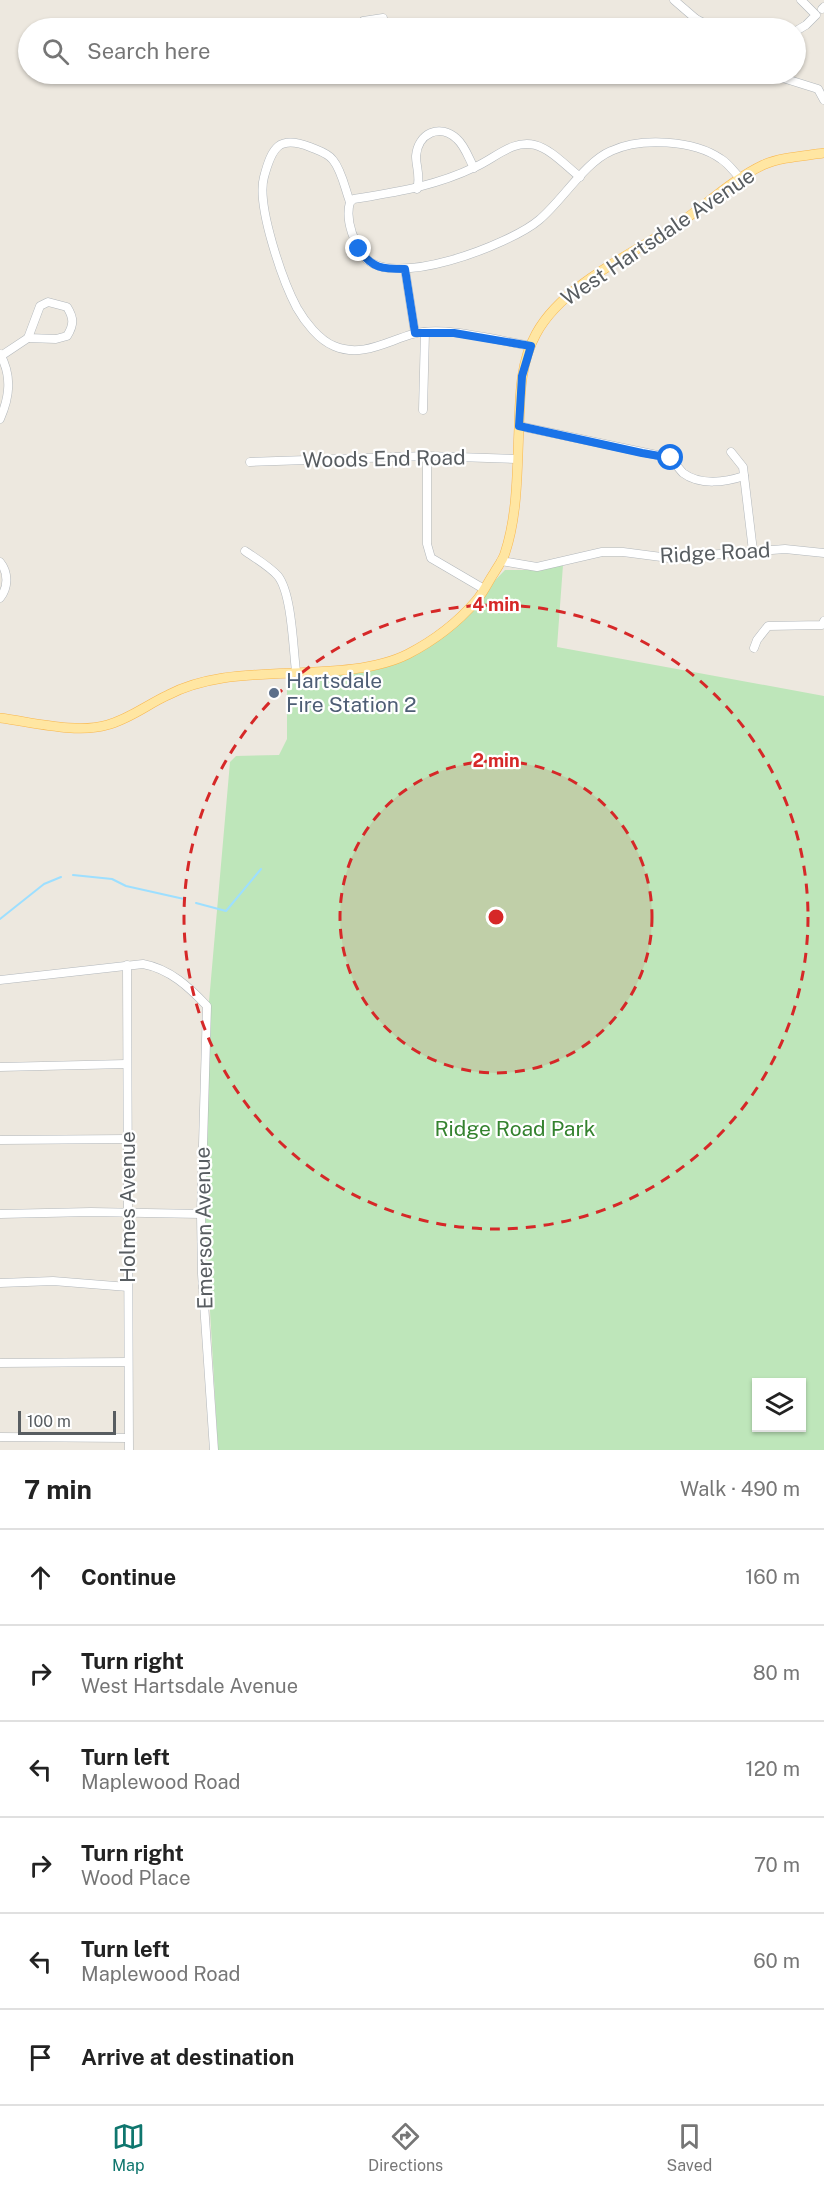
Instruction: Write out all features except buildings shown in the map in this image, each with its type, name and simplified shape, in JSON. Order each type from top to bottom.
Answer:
[{"type":"main road","name":"West Hartsdale Avenue","points":[[0,718],[72,728],[105,726],[125,719],[169,694],[196,684],[225,678],[381,664],[406,655],[449,627],[476,601],[506,550],[511,524],[517,459],[522,376],[536,333],[553,309],[568,294],[595,274],[684,220],[740,178],[764,165],[783,159],[824,153]]},
{"type":"street","points":[[674,0],[694,18]]},
{"type":"street","points":[[801,0],[816,15],[806,25]]},
{"type":"street","points":[[806,84],[818,89],[824,100]]},
{"type":"street","points":[[417,189],[420,177],[416,157],[421,140],[427,133],[440,131],[455,137],[461,143],[474,168]]},
{"type":"street","points":[[531,346],[454,333],[425,332],[415,333],[371,349],[344,350],[324,340],[311,329],[290,294],[262,200],[263,178],[275,149],[282,143],[291,141],[320,150],[333,159],[350,202],[348,209],[350,229],[365,258],[378,267],[405,269],[448,260],[502,242],[531,227],[565,196],[580,177],[603,155],[612,150],[651,142],[693,146],[722,160],[740,178]]},
{"type":"street","points":[[350,202],[441,182],[520,144],[534,145],[544,149],[580,177]]},
{"type":"street","points":[[405,269],[415,333]]},
{"type":"street","points":[[0,419],[9,395],[10,384],[1,355],[28,339],[56,339],[67,336],[73,322],[67,307],[58,303],[44,303],[40,306],[28,339]]},
{"type":"street","points":[[423,410],[425,332]]},
{"type":"street","points":[[519,426],[671,458],[684,474],[704,481],[729,481],[744,476]]},
{"type":"street","points":[[730,452],[743,467],[753,551]]},
{"type":"street","points":[[427,456],[427,544],[430,558],[484,589]]},
{"type":"street","name":"Woods End Road","points":[[250,462],[427,456],[517,459]]},
{"type":"street","name":"Ridge Road","points":[[501,561],[537,567],[602,552],[623,552],[669,558],[785,549],[824,553]]},
{"type":"street","points":[[245,550],[280,579],[289,615],[296,671]]},
{"type":"street","points":[[0,562],[7,580],[3,596],[0,598]]},
{"type":"street","points":[[754,648],[768,626],[812,627],[822,625],[824,621]]},
{"type":"street","name":"Emerson Avenue","points":[[127,965],[143,964],[165,970],[193,991],[207,1006],[201,1214],[202,1274],[214,1450]]},
{"type":"street","points":[[0,980],[127,965]]},
{"type":"street","name":"Holmes Avenue","points":[[127,965],[129,1450]]},
{"type":"street","points":[[0,1067],[126,1064]]},
{"type":"street","points":[[0,1140],[128,1139]]},
{"type":"street","points":[[0,1214],[201,1214]]},
{"type":"street","points":[[0,1283],[53,1281],[128,1287]]},
{"type":"street","points":[[0,1363],[128,1362]]},
{"type":"street","points":[[0,1437],[128,1438]]},
{"type":"green space","name":"Ridge Road Park","points":[[563,565],[557,647],[824,696],[824,1450],[218,1450],[204,1206],[208,1013],[230,762],[236,756],[279,755],[287,739],[287,674],[347,672],[434,643],[505,570],[531,570]]},
{"type":"waterway","points":[[196,903],[226,911],[261,869]]},
{"type":"waterway","points":[[73,875],[112,879],[126,886],[184,899]]},
{"type":"waterway","points":[[0,919],[44,884],[61,877]]},
{"type":"place","name":"Hartsdale Fire Station 2","points":[[274,693]]},
{"type":"route","points":[[359,249],[370,263],[378,267],[405,269],[415,333],[454,333],[531,346],[522,376],[519,426],[671,458]]}]
